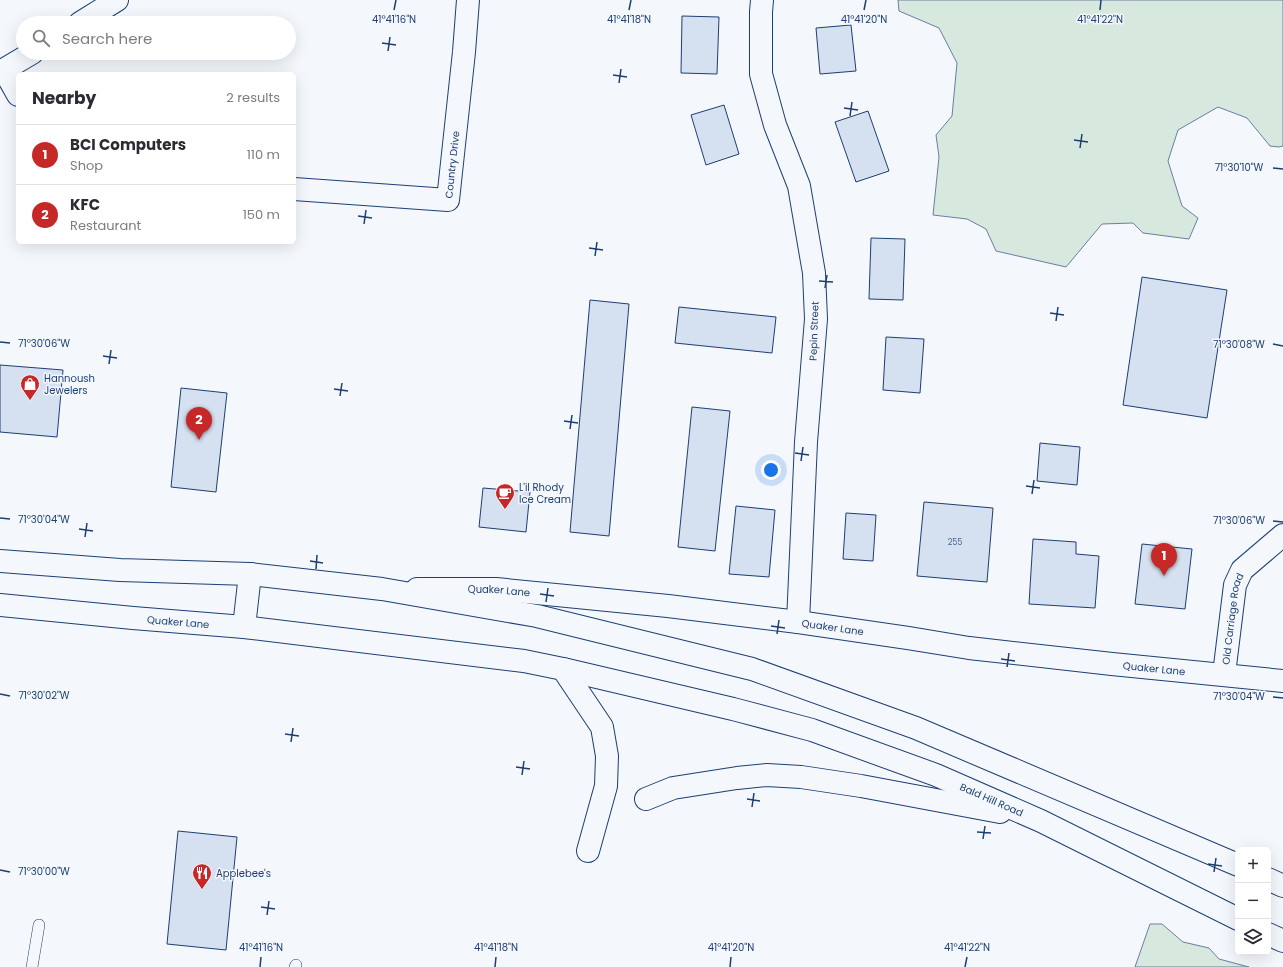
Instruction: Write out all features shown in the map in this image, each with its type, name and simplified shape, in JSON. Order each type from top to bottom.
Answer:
[{"type":"main road","points":[[91,16],[117,0]]},
{"type":"main road","name":"Country Drive","points":[[296,189],[448,200],[468,0]]},
{"type":"main road","name":"Pepin Street","points":[[762,0],[762,74],[775,125],[799,186],[814,273],[816,319],[806,442],[798,622]]},
{"type":"main road","points":[[16,92],[2,71],[20,60]]},
{"type":"main road","name":"Old Carriage Road","points":[[1224,674],[1235,584],[1242,570],[1283,535]]},
{"type":"main road","name":"Quaker Lane","points":[[0,561],[120,570],[250,574],[382,589],[537,616],[752,669],[916,728],[1235,864]]},
{"type":"main road","points":[[244,627],[250,574]]},
{"type":"main road","name":"Quaker Lane","points":[[382,589],[496,589],[668,606],[798,622],[976,649],[1283,681]]},
{"type":"main road","name":"Quaker Lane","points":[[0,605],[244,627],[509,659],[563,669],[733,710]]},
{"type":"main road","points":[[563,669],[602,727],[607,756],[606,786],[588,851]]},
{"type":"main road","name":"Bald Hill Road","points":[[733,710],[812,730],[936,774],[1041,821],[1235,917]]},
{"type":"main road","points":[[646,799],[673,788],[767,775],[861,786],[1041,821]]},
{"type":"main road","points":[[1271,880],[1283,886]]},
{"type":"main road","points":[[1271,935],[1283,941]]},
{"type":"lane","points":[[32,967],[39,925]]},
{"type":"shaded area","points":[[898,0],[1283,0],[1283,146],[1270,146],[1247,118],[1218,107],[1178,130],[1168,161],[1182,206],[1198,218],[1189,239],[1143,233],[1133,223],[1102,224],[1066,267],[996,251],[986,229],[967,219],[933,215],[939,157],[936,135],[952,116],[957,63],[939,28],[899,11]]},
{"type":"shaded area","points":[[1150,924],[1162,924],[1183,942],[1209,948],[1219,959],[1249,967],[1135,967]]},
{"type":"building","points":[[682,16],[719,17],[717,74],[681,73]]},
{"type":"building","points":[[851,25],[856,71],[820,74],[816,28]]},
{"type":"building","points":[[724,105],[739,154],[706,165],[691,115]]},
{"type":"building","points":[[868,111],[889,171],[856,182],[835,122]]},
{"type":"building","points":[[871,238],[905,239],[903,300],[869,299]]},
{"type":"building","points":[[1142,277],[1227,290],[1207,418],[1123,405]]},
{"type":"building","points":[[590,300],[629,304],[609,536],[570,532]]},
{"type":"building","points":[[679,307],[776,317],[772,353],[675,343]]},
{"type":"building","points":[[886,337],[924,339],[920,393],[883,390]]},
{"type":"building","name":"Hannoush Jewelers","points":[[0,365],[63,370],[57,437],[0,432]]},
{"type":"building","points":[[181,388],[227,393],[216,492],[171,487]]},
{"type":"building","points":[[692,407],[730,411],[715,551],[678,547]]},
{"type":"building","points":[[1040,443],[1080,447],[1077,485],[1037,481]]},
{"type":"building","name":"L'il Rhody Ice Cream","points":[[483,488],[530,492],[526,532],[479,527]]},
{"type":"building","points":[[924,502],[993,508],[987,582],[917,576]]},
{"type":"building","points":[[736,506],[775,510],[769,577],[729,574]]},
{"type":"building","points":[[846,513],[876,515],[873,561],[843,559]]},
{"type":"building","points":[[1033,539],[1076,542],[1076,554],[1099,556],[1095,608],[1029,604]]},
{"type":"building","points":[[1142,544],[1192,549],[1185,609],[1135,604]]},
{"type":"building","name":"Applebee's","points":[[178,831],[237,837],[226,950],[167,944]]},
{"type":"place","name":"Hannoush Jewelers","points":[[30,401]]},
{"type":"place","name":"KFC","points":[[199,440]]},
{"type":"place","name":"L'il Rhody Ice Cream","points":[[505,510]]},
{"type":"place","name":"BCI Computers","points":[[1164,576]]},
{"type":"place","name":"Applebee's","points":[[202,890]]}]
